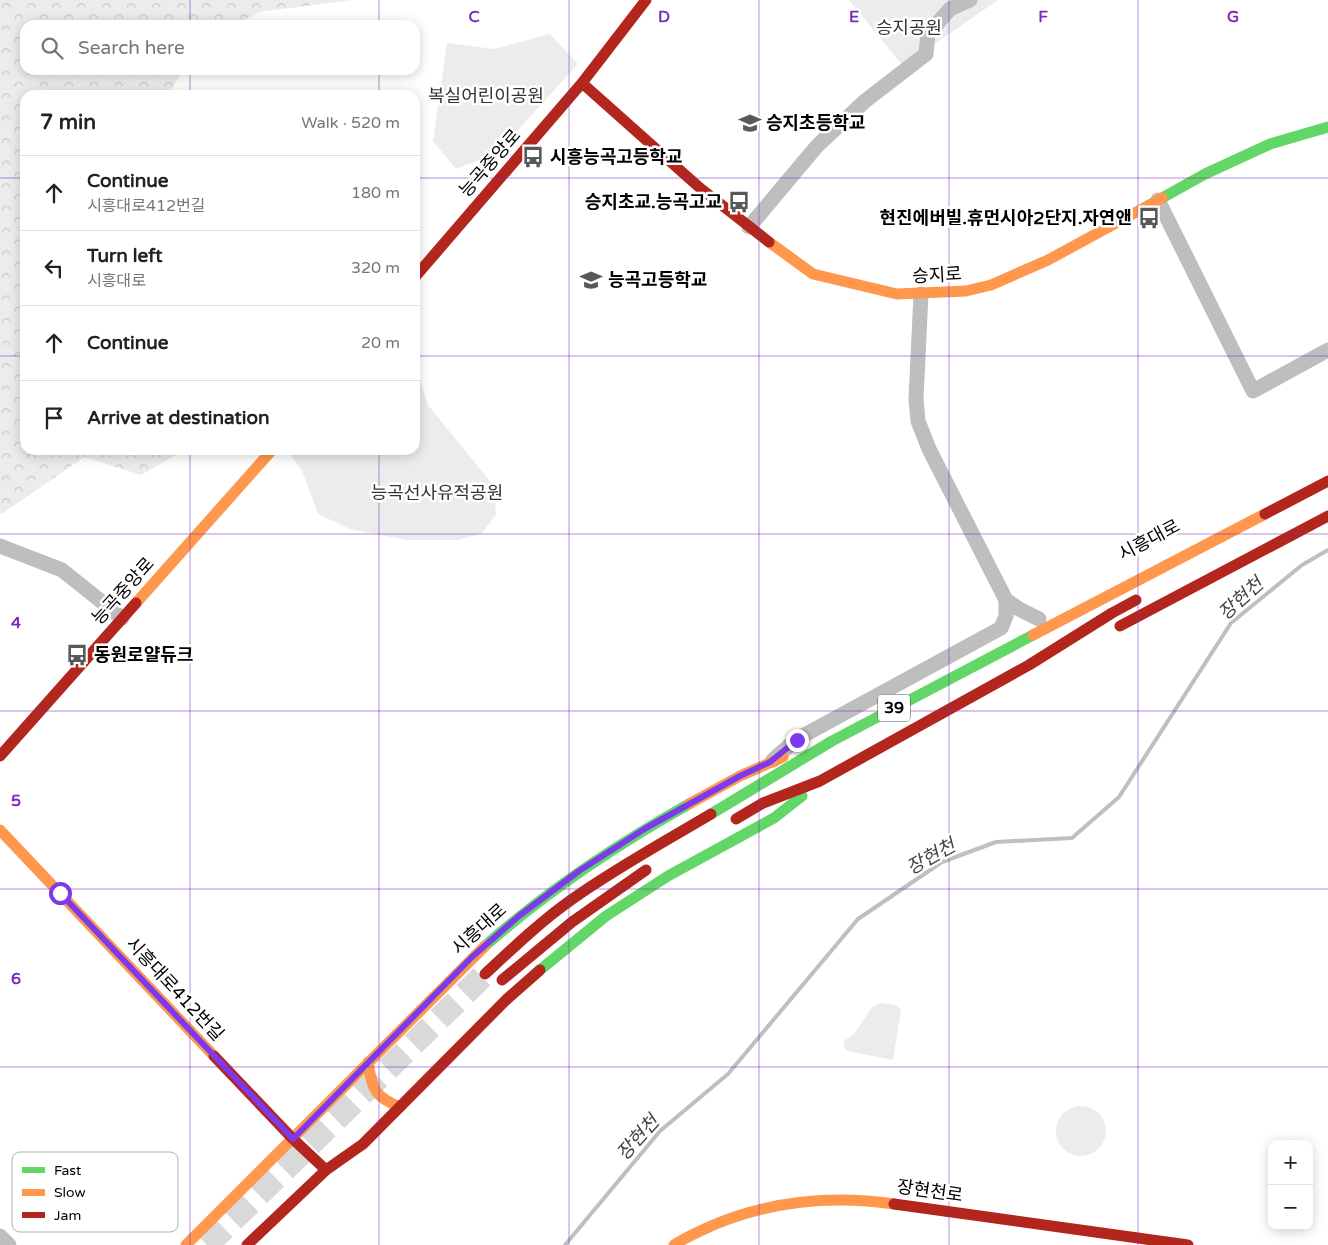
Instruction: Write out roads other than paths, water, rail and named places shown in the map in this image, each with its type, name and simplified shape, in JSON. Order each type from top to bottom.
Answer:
[{"type":"main road","name":"능곡중앙로","points":[[420,271],[582,83],[646,0]]},
{"type":"main road","name":"승지로","points":[[582,83],[700,188],[813,274],[897,294],[966,291],[991,285],[1048,260],[1204,174],[1270,144],[1328,127]]},
{"type":"main road","name":"능곡중앙로","points":[[0,756],[268,455]]},
{"type":"main road","name":"시흥대로","points":[[485,974],[526,934],[571,900],[637,857],[753,790],[832,741],[1328,481]]},
{"type":"main road","points":[[1111,631],[1328,516]]},
{"type":"main road","name":"39","points":[[730,822],[763,803],[820,781],[1029,665],[1112,613],[1147,594]]},
{"type":"main road","name":"시흥대로","points":[[991,656],[1043,617]]},
{"type":"main road","points":[[1029,665],[1092,638]]},
{"type":"main road","name":"시흥대로","points":[[186,1245],[472,957],[519,916],[579,871],[646,828],[740,776],[770,762],[832,741]]},
{"type":"main road","points":[[247,1245],[326,1170],[363,1144],[507,1000],[563,950],[606,916],[668,876],[774,818],[820,781]]},
{"type":"main road","name":"시흥대로412번길","points":[[0,830],[293,1139],[326,1170]]},
{"type":"main road","points":[[495,986],[537,948],[580,914],[654,866]]},
{"type":"main road","points":[[368,1062],[374,1092],[385,1102],[400,1107]]},
{"type":"main road","name":"장현천로","points":[[674,1245],[684,1237],[723,1221],[761,1209],[803,1201],[862,1199],[1188,1245]]},
{"type":"street","points":[[749,227],[817,146],[865,101],[926,54],[928,34],[950,10],[970,0]]},
{"type":"street","points":[[1158,200],[1253,391],[1328,350]]},
{"type":"street","points":[[770,762],[797,740],[1002,628],[1006,616],[1006,600],[929,449],[918,421],[916,400],[922,294]]},
{"type":"street","points":[[0,546],[62,570],[122,618]]},
{"type":"street","points":[[1006,600],[1019,609],[1043,617]]},
{"type":"street","points":[[0,1236],[9,1245]]},
{"type":"waterway","name":"장현천","points":[[565,1245],[660,1131],[728,1074],[858,919],[942,862],[996,842],[1072,838],[1119,797],[1231,623],[1302,565],[1328,550]]},
{"type":"tunnel","points":[[207,1245],[485,974]]},
{"type":"place","name":"승지초등학교","points":[[750,123]]},
{"type":"place","name":"시흥능곡고등학교","points":[[533,157]]},
{"type":"place","name":"승지초교.능곡고교","points":[[739,202]]},
{"type":"place","name":"현진에버빌.휴먼시아2단지.자연앤","points":[[1149,218]]},
{"type":"place","name":"능곡고등학교","points":[[591,280]]},
{"type":"place","name":"동원로얄듀크","points":[[77,655]]},
{"type":"park label","name":"승지공원","points":[[909,28]]},
{"type":"park label","name":"복실어린이공원","points":[[486,96]]},
{"type":"park label","name":"능곡선사유적공원","points":[[437,493]]}]
